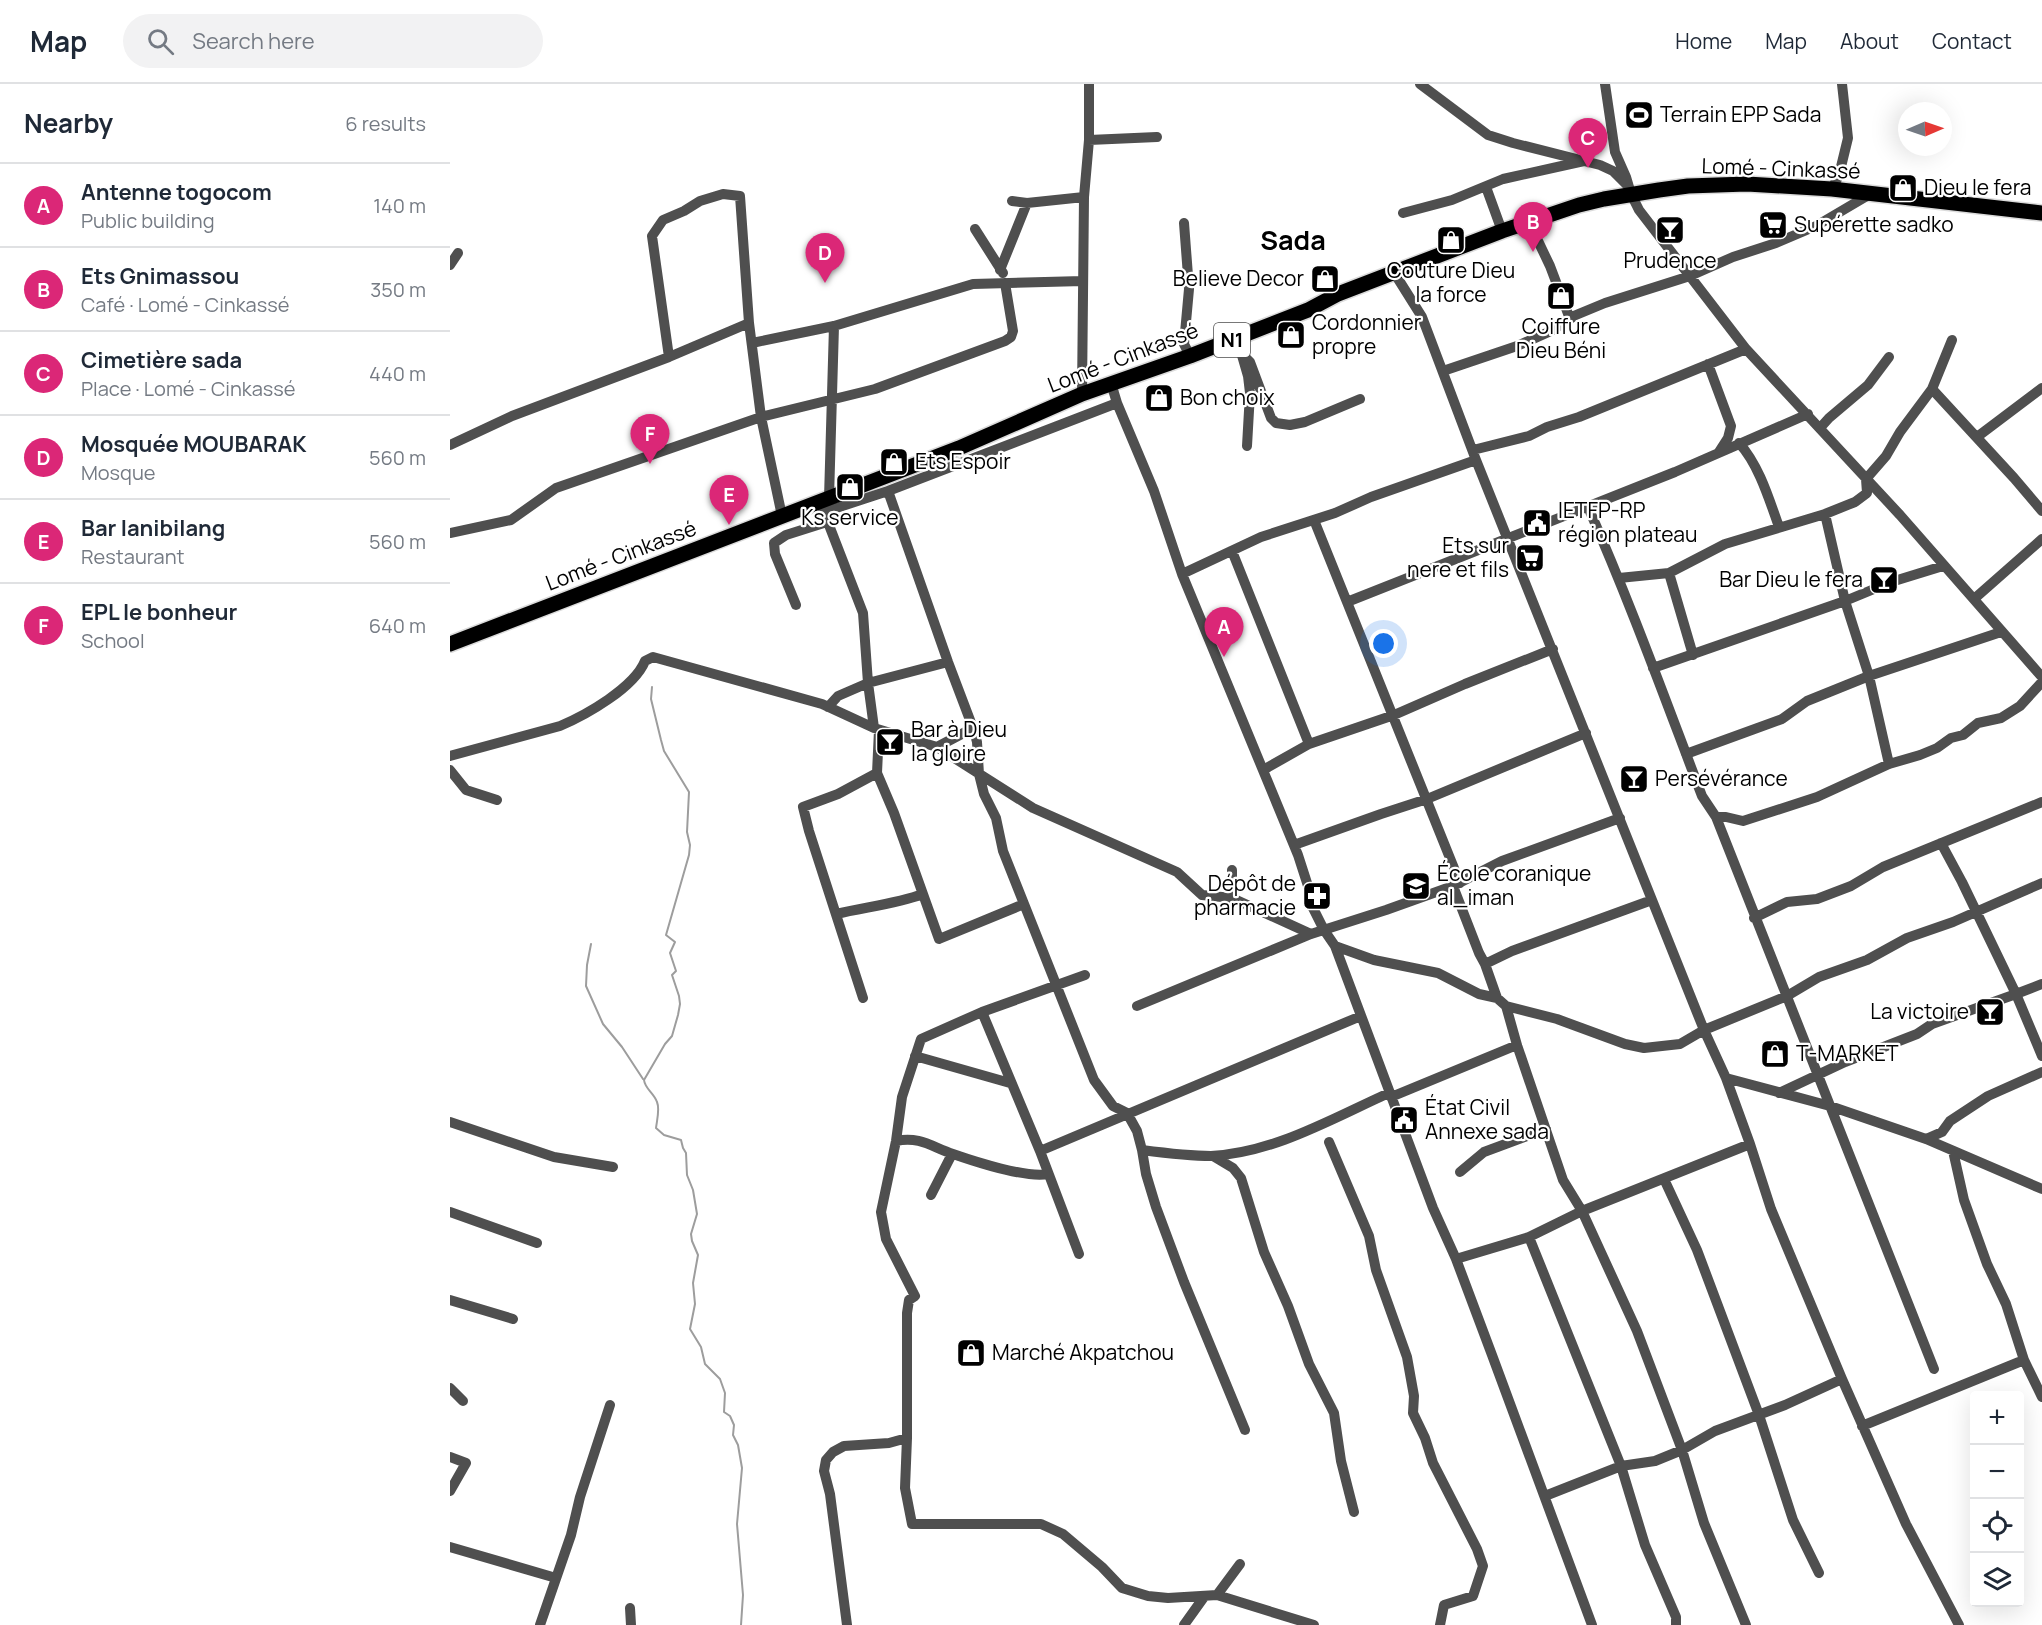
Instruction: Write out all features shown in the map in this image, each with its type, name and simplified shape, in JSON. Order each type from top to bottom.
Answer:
[{"type":"highway","name":"Lomé - Cinkassé","points":[[450,644],[782,516],[825,508],[1082,394],[1237,338],[1308,310],[1338,294],[1502,231],[1569,208],[1630,191],[1747,184],[1832,189],[2042,213]]},
{"type":"street","points":[[1082,394],[1084,197],[1089,140],[1089,84]]},
{"type":"street","points":[[1420,84],[1488,135],[1586,160],[1613,171],[1630,191]]},
{"type":"street","points":[[1605,84],[1615,152],[1639,210],[1746,349],[1808,414],[2042,677]]},
{"type":"street","points":[[1832,189],[1839,175],[1848,138],[1842,84]]},
{"type":"street","points":[[1089,140],[1157,137]]},
{"type":"street","points":[[1403,213],[1452,200],[1503,179],[1586,160]]},
{"type":"street","points":[[1486,187],[1502,231]]},
{"type":"street","points":[[1443,371],[1517,346],[1551,331],[1570,319],[1622,297],[1690,276],[1733,257],[1776,243],[1816,226],[1872,193]]},
{"type":"street","points":[[669,357],[652,236],[663,220],[700,201],[723,194],[740,196],[749,323],[761,417],[782,516]]},
{"type":"street","points":[[1012,201],[1027,203],[1084,197]]},
{"type":"street","points":[[1000,270],[1027,203]]},
{"type":"street","points":[[1529,222],[1570,319]]},
{"type":"street","points":[[1184,223],[1189,289],[1184,344],[1190,356]]},
{"type":"street","points":[[450,533],[512,520],[556,488],[761,417],[875,389],[1005,341],[1011,337],[1013,331],[1008,283],[975,229]]},
{"type":"street","points":[[450,265],[458,253]]},
{"type":"street","points":[[1395,274],[1422,317],[1474,455],[1704,1030],[1726,1078],[1771,1209],[1905,1524],[1959,1625]]},
{"type":"street","points":[[752,343],[834,326],[973,284],[1083,280]]},
{"type":"street","points":[[450,445],[512,417],[669,357],[749,323]]},
{"type":"street","points":[[834,326],[825,508],[863,613],[868,683],[876,729],[877,773],[939,939],[1024,904]]},
{"type":"street","points":[[1237,338],[1250,393],[1247,446]]},
{"type":"street","points":[[1619,578],[1669,573],[1725,544],[1825,514],[1855,502],[1866,493],[1866,479],[1886,456],[1900,432],[1932,389],[1952,340]]},
{"type":"street","points":[[1182,574],[1261,537],[1314,520],[1746,349]]},
{"type":"street","points":[[1242,354],[1250,362],[1271,418],[1276,423],[1290,425],[1305,422],[1360,399]]},
{"type":"street","points":[[1820,428],[1868,385],[1889,357]]},
{"type":"street","points":[[1708,364],[1731,426],[1728,438],[1718,453]]},
{"type":"street","points":[[1111,383],[1117,403],[1154,491],[1182,574],[1294,846],[1308,886],[1311,904],[1335,946],[1432,1208],[1456,1259],[1592,1625]]},
{"type":"street","points":[[1932,389],[1977,436],[2042,511]]},
{"type":"street","points":[[1977,436],[2041,391]]},
{"type":"street","points":[[796,605],[775,554],[774,543],[825,508],[888,491],[1117,403]]},
{"type":"street","points":[[1347,602],[1675,472],[1808,414]]},
{"type":"street","points":[[1740,443],[1747,451],[1765,486],[1779,527]]},
{"type":"street","points":[[957,465],[959,448]]},
{"type":"street","points":[[888,491],[973,728],[979,751],[979,774],[984,794],[998,826],[1003,851],[1094,1080],[1113,1106],[1127,1113],[1137,1131],[1148,1182],[1160,1218],[1245,1430]]},
{"type":"street","points":[[1588,507],[1619,578],[1702,796],[1716,818],[1934,1369]]},
{"type":"street","points":[[1825,514],[1845,601],[1869,676],[1889,764]]},
{"type":"street","points":[[1314,520],[1427,799],[1479,953],[1497,998],[1506,1006],[1557,1019],[1625,1044],[1644,1048],[1680,1044],[1704,1030],[1787,996],[1819,977],[1867,960],[1907,938],[1953,922],[2042,883]]},
{"type":"street","points":[[1974,599],[2042,538]]},
{"type":"street","points":[[1232,551],[1309,744]]},
{"type":"street","points":[[1653,668],[1693,656],[1891,582],[1943,566]]},
{"type":"street","points":[[1669,573],[1693,656]]},
{"type":"street","points":[[1686,754],[1782,719],[1807,701],[1869,676],[2001,632]]},
{"type":"street","points":[[1263,770],[1309,744],[1394,715],[1552,649]]},
{"type":"street","points":[[450,756],[577,720],[638,675],[645,661],[653,657],[828,707],[876,729],[937,747],[1033,808],[1177,872],[1202,895],[1232,898],[1311,934]]},
{"type":"street","points":[[828,707],[838,696],[868,683],[948,662]]},
{"type":"street","points":[[1716,818],[1743,821],[1817,797],[1889,764],[1920,755],[1952,738],[1964,735],[1978,723],[2001,718],[2020,706],[2042,682]]},
{"type":"street","points":[[937,747],[973,728]]},
{"type":"street","points":[[1294,846],[1427,799],[1586,733]]},
{"type":"street","points":[[450,770],[466,790],[496,800]]},
{"type":"street","points":[[863,998],[803,807],[838,794],[877,773]]},
{"type":"street","points":[[1754,918],[1787,902],[1817,899],[1851,886],[1883,867],[2042,802]]},
{"type":"street","points":[[1137,1006],[1311,934],[1456,884],[1502,861],[1620,818]]},
{"type":"street","points":[[1941,843],[2016,994],[2042,1056]]},
{"type":"street","points":[[1232,870],[1232,898]]},
{"type":"street","points":[[836,914],[879,904],[902,902],[923,894]]},
{"type":"street","points":[[1485,964],[1512,951],[1652,900]]},
{"type":"street","points":[[1335,946],[1374,960],[1438,972],[1479,994],[1497,998]]},
{"type":"street","points":[[1085,975],[982,1012],[921,1039],[902,1097],[896,1141],[881,1212],[886,1239],[915,1296],[909,1300],[907,1314],[907,1438],[904,1488],[912,1524],[1041,1524],[1063,1534],[1102,1567],[1122,1588],[1158,1597],[1217,1595],[1314,1625]]},
{"type":"street","points":[[1779,1093],[1845,1062],[1917,1034],[1932,1024],[2042,984]]},
{"type":"street","points":[[1506,1006],[1563,1180],[1582,1211],[1638,1331],[1682,1450],[1704,1523],[1746,1625]]},
{"type":"street","points":[[982,1012],[1040,1150],[1079,1254]]},
{"type":"street","points":[[1040,1150],[1361,1016]]},
{"type":"street","points":[[1142,1150],[1213,1156],[1276,1143],[1517,1045]]},
{"type":"street","points":[[915,1056],[1010,1083]]},
{"type":"street","points":[[1926,1139],[1942,1132],[1950,1121],[1988,1096],[2042,1072]]},
{"type":"street","points":[[1726,1078],[1830,1107],[1926,1139],[2042,1190]]},
{"type":"street","points":[[450,1122],[554,1157],[613,1167]]},
{"type":"street","points":[[1460,1172],[1485,1152],[1546,1129]]},
{"type":"street","points":[[896,1141],[916,1139],[952,1154],[1030,1176],[1048,1174]]},
{"type":"street","points":[[1329,1142],[1370,1236],[1376,1270],[1407,1357],[1414,1396],[1413,1413],[1425,1438],[1433,1463],[1483,1566],[1473,1596],[1444,1605],[1440,1625]]},
{"type":"street","points":[[1456,1259],[1529,1237],[1582,1211],[1750,1144]]},
{"type":"street","points":[[1953,1151],[1964,1200],[1987,1264],[2006,1304],[2024,1360],[2042,1397]]},
{"type":"street","points":[[931,1195],[952,1154]]},
{"type":"street","points":[[1213,1156],[1233,1168],[1241,1178],[1264,1252],[1288,1306],[1309,1364],[1334,1413],[1341,1461],[1354,1512]]},
{"type":"street","points":[[1664,1179],[1697,1250],[1759,1414],[1793,1520],[1819,1573]]},
{"type":"street","points":[[450,1212],[537,1244]]},
{"type":"street","points":[[1529,1237],[1621,1467],[1645,1545],[1676,1617],[1676,1625]]},
{"type":"street","points":[[450,1300],[513,1319]]},
{"type":"street","points":[[1862,1426],[2024,1360]]},
{"type":"street","points":[[1545,1496],[1621,1467],[1656,1461],[1682,1450],[1714,1431],[1842,1379]]},
{"type":"street","points":[[450,1388],[462,1401]]},
{"type":"street","points":[[540,1625],[571,1534],[580,1497],[610,1405]]},
{"type":"street","points":[[847,1625],[831,1494],[824,1471],[826,1460],[832,1452],[844,1446],[889,1443],[907,1438]]},
{"type":"street","points":[[450,1457],[466,1463],[450,1491]]},
{"type":"street","points":[[450,1547],[556,1578]]},
{"type":"street","points":[[1217,1595],[1240,1564]]},
{"type":"street","points":[[1184,1625],[1204,1596]]},
{"type":"street","points":[[630,1608],[631,1625]]},
{"type":"waterway","points":[[652,687],[651,699],[664,751],[689,792],[687,832],[690,845],[666,935],[675,942],[670,953],[676,971],[672,975],[679,996],[678,1015],[672,1036],[644,1080],[658,1105],[656,1128],[664,1135],[681,1140],[686,1153],[687,1175],[693,1190],[697,1214],[691,1234],[698,1255],[693,1283],[695,1304],[690,1329],[701,1347],[705,1364],[720,1379],[725,1393],[724,1412],[730,1416],[734,1425],[733,1435],[738,1445],[742,1468],[737,1524],[743,1595],[741,1625]]},
{"type":"waterway","points":[[591,944],[586,986],[603,1024],[622,1047],[643,1079]]},
{"type":"place","name":"Terrain EPP Sada","points":[[1639,115]]},
{"type":"place","name":"Cimetière sada","points":[[1588,168]]},
{"type":"place","name":"Dieu le fera","points":[[1903,188]]},
{"type":"place","name":"Supérette sadko","points":[[1773,225]]},
{"type":"place","name":"Prudence","points":[[1670,230]]},
{"type":"place","name":"Couture Dieu la force","points":[[1451,240]]},
{"type":"place","name":"Ets Gnimassou","points":[[1533,252]]},
{"type":"place","name":"Believe Decor","points":[[1325,279]]},
{"type":"place","name":"Mosquée MOUBARAK","points":[[825,283]]},
{"type":"place","name":"Coiffure Dieu Béni","points":[[1561,296]]},
{"type":"place","name":"Cordonnier propre","points":[[1291,335]]},
{"type":"place","name":"Bon choix","points":[[1159,398]]},
{"type":"place","name":"Ets Espoir","points":[[894,462]]},
{"type":"place","name":"EPL le bonheur","points":[[650,464]]},
{"type":"place","name":"Ks service","points":[[850,487]]},
{"type":"place","name":"IETFP-RP région plateau","points":[[1537,523]]},
{"type":"place","name":"Bar lanibilang","points":[[729,525]]},
{"type":"place","name":"Ets sur nere et fils","points":[[1530,558]]},
{"type":"place","name":"Bar Dieu le fera","points":[[1884,580]]},
{"type":"place","name":"Antenne togocom","points":[[1224,657]]},
{"type":"place","name":"Bar à Dieu la gloire","points":[[890,742]]},
{"type":"place","name":"Persévérance","points":[[1634,779]]},
{"type":"place","name":"École coranique al_iman","points":[[1416,886]]},
{"type":"place","name":"Dépôt de pharmacie","points":[[1317,896]]},
{"type":"place","name":"La victoire","points":[[1990,1012]]},
{"type":"place","name":"T-MARKET","points":[[1775,1054]]},
{"type":"place","name":"État Civil Annexe sada","points":[[1404,1120]]},
{"type":"place","name":"Marché Akpatchou","points":[[971,1353]]},
{"type":"district","name":"Sada","points":[[1293,241]]}]
